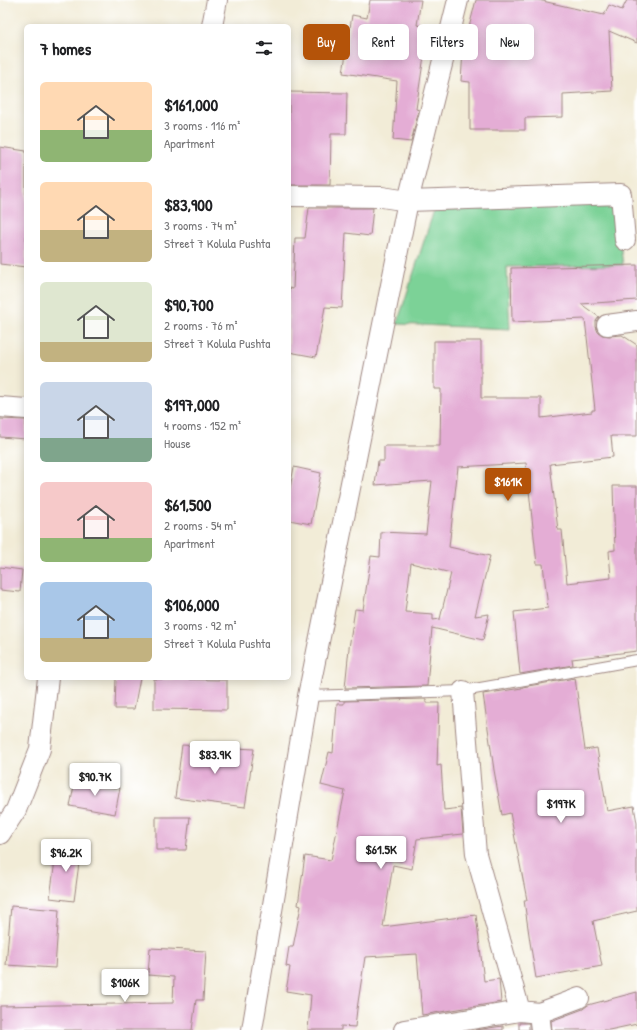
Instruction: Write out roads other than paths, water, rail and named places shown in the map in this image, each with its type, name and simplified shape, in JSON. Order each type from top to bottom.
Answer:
[{"type":"street","points":[[212,24],[217,0]]},
{"type":"street","points":[[252,1030],[308,696],[408,201],[458,0]]},
{"type":"street","points":[[291,196],[382,197],[408,201],[621,194],[625,240]]},
{"type":"street","points":[[607,325],[637,320]]},
{"type":"street","points":[[0,407],[24,409]]},
{"type":"street","points":[[0,834],[16,810],[40,749],[48,680]]},
{"type":"street","points":[[463,691],[476,854],[533,1018]]},
{"type":"street","points":[[404,1030],[533,1018],[579,998]]},
{"type":"lane","points":[[308,696],[463,691],[637,660]]}]
